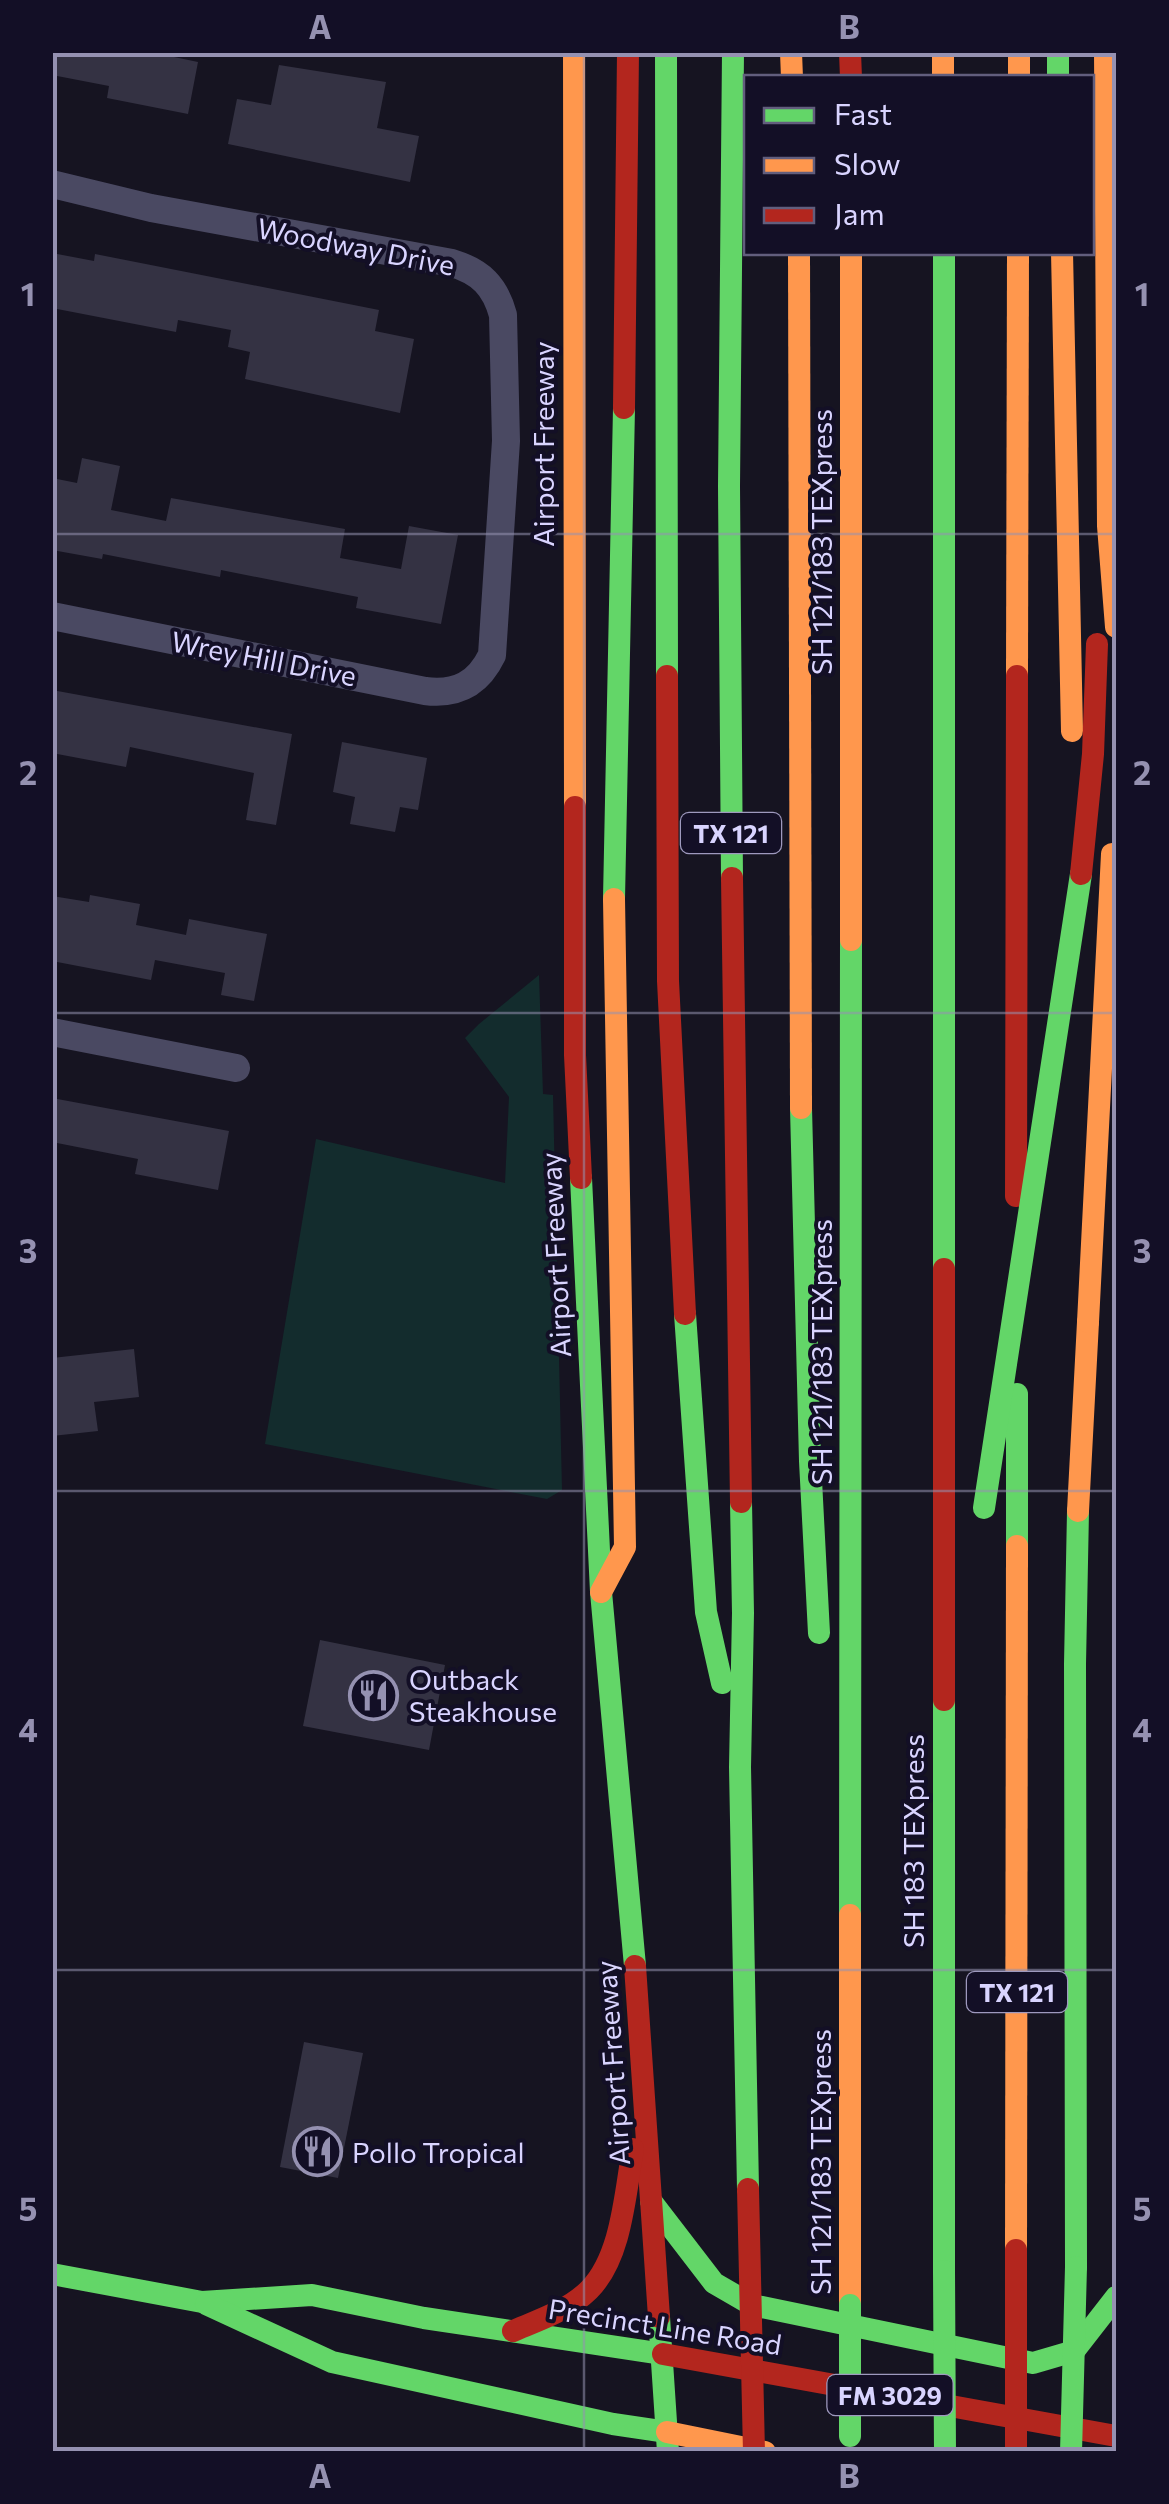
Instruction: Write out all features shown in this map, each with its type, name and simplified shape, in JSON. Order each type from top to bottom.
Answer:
[{"type":"main road","name":"Airport Freeway","points":[[574,52],[575,1055],[600,1592],[633,1935],[668,2442]]},
{"type":"main road","points":[[600,1592],[625,1547],[614,884],[623,559],[628,52]]},
{"type":"main road","points":[[666,52],[669,1000],[687,1348],[706,1612],[740,1767]]},
{"type":"main road","name":"TX 121","points":[[732,52],[728,486],[743,1613],[740,1767],[754,2452]]},
{"type":"main road","points":[[1105,52],[1108,526],[1116,627]]},
{"type":"main road","points":[[799,255],[800,1226],[808,1463],[820,1653]]},
{"type":"main road","name":"SH 121/183 TEXpress","points":[[850,2452],[851,255]]},
{"type":"main road","name":"SH 183 TEXpress","points":[[944,255],[945,2452]]},
{"type":"main road","name":"TX 121","points":[[1016,2452],[1018,255]]},
{"type":"main road","points":[[1062,255],[1072,768],[1116,1085]]},
{"type":"main road","points":[[981,1527],[1084,854],[1108,526]]},
{"type":"main road","points":[[1116,720],[1116,757]]},
{"type":"main road","points":[[1071,2452],[1076,2267],[1076,1538],[1113,830]]},
{"type":"main road","points":[[943,1842],[967,1645]]},
{"type":"main road","points":[[828,1707],[851,1852]]},
{"type":"main road","points":[[513,2331],[559,2311],[593,2286],[617,2234],[644,2091]]},
{"type":"main road","points":[[652,2200],[714,2283],[752,2305],[770,2309],[1033,2363],[1074,2351],[1116,2297]]},
{"type":"main road","name":"Precinct Line Road","points":[[52,2274],[202,2302],[332,2362],[614,2424],[668,2442],[765,2452]]},
{"type":"main road","name":"Precinct Line Road","points":[[202,2302],[312,2295],[1116,2436]]},
{"type":"street","name":"Woodway Drive","points":[[52,184],[151,208],[452,262],[486,280],[498,297],[503,316],[506,441],[492,654],[485,670],[473,682]]},
{"type":"street","name":"Wrey Hill Drive","points":[[52,616],[425,691],[442,693],[473,682]]},
{"type":"street","points":[[52,1032],[236,1068]]},
{"type":"green space","points":[[539,975],[543,1094],[553,1095],[562,1490],[547,1499],[265,1444],[316,1139],[505,1183],[509,1097],[465,1038]]},
{"type":"building","points":[[52,52],[150,52],[198,62],[188,114],[107,98],[109,86],[52,75]]},
{"type":"building","points":[[279,65],[386,82],[377,128],[419,136],[410,182],[228,144],[237,99],[271,105]]},
{"type":"building","points":[[52,253],[94,261],[95,254],[379,310],[375,331],[414,339],[400,413],[245,379],[250,352],[228,347],[231,330],[178,320],[176,332],[52,308]]},
{"type":"building","points":[[82,458],[120,466],[111,510],[166,521],[171,498],[345,529],[340,558],[401,569],[409,526],[458,535],[441,624],[356,608],[358,597],[221,570],[220,577],[103,554],[102,559],[52,550],[52,478],[77,483]]},
{"type":"building","points":[[52,690],[292,734],[276,825],[246,820],[254,773],[130,747],[126,767],[52,753]]},
{"type":"building","points":[[342,742],[427,758],[418,810],[400,807],[395,832],[350,824],[355,797],[333,792]]},
{"type":"building","points":[[90,895],[140,904],[136,925],[186,935],[189,919],[267,934],[254,1001],[221,995],[225,973],[155,960],[151,980],[52,961],[52,896],[89,902]]},
{"type":"building","points":[[52,1098],[229,1131],[218,1190],[135,1174],[138,1159],[52,1142]]},
{"type":"building","points":[[134,1349],[139,1397],[94,1402],[98,1431],[52,1436],[52,1358]]},
{"type":"building","name":"Outback Steakhouse","points":[[320,1640],[445,1665],[429,1750],[303,1726]]},
{"type":"building","points":[[304,2042],[363,2053],[338,2178],[280,2167]]},
{"type":"traffic: fast","points":[[666,52],[667,676]]},
{"type":"traffic: fast","points":[[732,878],[729,486],[733,52]]},
{"type":"traffic: fast","points":[[1058,52],[1058,75]]},
{"type":"traffic: fast","points":[[944,255],[944,1269]]},
{"type":"traffic: fast","points":[[614,899],[624,408]]},
{"type":"traffic: fast","points":[[984,1508],[1081,874]]},
{"type":"traffic: fast","points":[[850,1915],[851,940]]},
{"type":"traffic: fast","points":[[801,1108],[810,1461],[819,1633]]},
{"type":"traffic: fast","points":[[581,1178],[601,1592],[635,1966]]},
{"type":"traffic: fast","points":[[685,1314],[706,1612],[722,1683]]},
{"type":"traffic: fast","points":[[1017,1394],[1017,1546]]},
{"type":"traffic: fast","points":[[741,1502],[740,1767],[748,2189]]},
{"type":"traffic: fast","points":[[1076,2267],[1078,1511]]},
{"type":"traffic: fast","points":[[944,1700],[944,2271]]},
{"type":"traffic: fast","points":[[651,2201],[714,2283],[752,2305],[1033,2363],[1074,2351],[1116,2297]]},
{"type":"traffic: fast","points":[[1071,2452],[1076,2267]]},
{"type":"traffic: fast","points":[[944,2271],[945,2452]]},
{"type":"traffic: fast","points":[[52,2274],[202,2302],[312,2295],[424,2318],[663,2354]]},
{"type":"traffic: fast","points":[[206,2304],[332,2362],[613,2424],[667,2432]]},
{"type":"traffic: fast","points":[[850,2305],[850,2436]]},
{"type":"traffic: fast","points":[[659,2317],[668,2452]]},
{"type":"traffic: slow","points":[[574,52],[575,807]]},
{"type":"traffic: slow","points":[[791,52],[792,75]]},
{"type":"traffic: slow","points":[[943,52],[943,75]]},
{"type":"traffic: slow","points":[[1019,52],[1019,75]]},
{"type":"traffic: slow","points":[[1105,52],[1108,526],[1116,627]]},
{"type":"traffic: slow","points":[[799,255],[801,1108]]},
{"type":"traffic: slow","points":[[851,255],[851,940]]},
{"type":"traffic: slow","points":[[1017,676],[1018,255]]},
{"type":"traffic: slow","points":[[1062,255],[1072,731]]},
{"type":"traffic: slow","points":[[1088,1322],[1112,854]]},
{"type":"traffic: slow","points":[[601,1592],[625,1547],[614,899]]},
{"type":"traffic: slow","points":[[1078,1511],[1088,1322]]},
{"type":"traffic: slow","points":[[1016,2250],[1017,1546]]},
{"type":"traffic: slow","points":[[850,1915],[850,2305]]},
{"type":"traffic: slow","points":[[667,2432],[765,2452]]},
{"type":"traffic: jam","points":[[624,408],[628,52]]},
{"type":"traffic: jam","points":[[850,52],[851,75]]},
{"type":"traffic: jam","points":[[1081,874],[1093,754],[1097,644]]},
{"type":"traffic: jam","points":[[667,676],[668,981],[685,1314]]},
{"type":"traffic: jam","points":[[1016,1196],[1017,676]]},
{"type":"traffic: jam","points":[[575,807],[575,1055],[581,1178]]},
{"type":"traffic: jam","points":[[732,878],[741,1502]]},
{"type":"traffic: jam","points":[[944,1269],[944,1700]]},
{"type":"traffic: jam","points":[[635,1966],[659,2317]]},
{"type":"traffic: jam","points":[[513,2331],[572,2303],[600,2276],[620,2224],[633,2149]]},
{"type":"traffic: jam","points":[[748,2189],[754,2452]]},
{"type":"traffic: jam","points":[[1016,2250],[1016,2452]]},
{"type":"traffic: jam","points":[[663,2354],[1116,2436]]},
{"type":"place","name":"Outback Steakhouse","points":[[374,1695]]},
{"type":"place","name":"Pollo Tropical","points":[[317,2152]]}]
